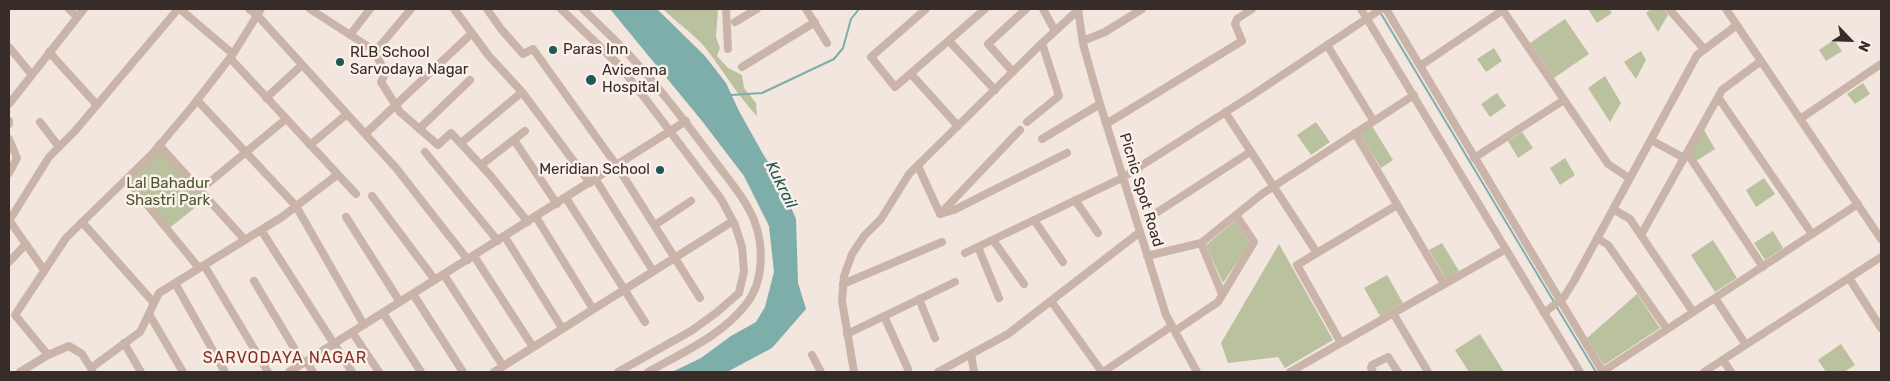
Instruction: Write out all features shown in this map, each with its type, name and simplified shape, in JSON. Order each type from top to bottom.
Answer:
[{"type":"street","points":[[69,9],[77,17]]},
{"type":"street","points":[[9,104],[84,9]]},
{"type":"street","points":[[44,270],[9,220],[49,158],[179,9],[232,56],[266,98],[356,194]]},
{"type":"street","points":[[249,9],[259,12],[302,65],[396,168],[471,258],[532,347]]},
{"type":"street","points":[[310,9],[372,49],[386,72],[381,82],[400,112],[438,145],[452,133],[482,165],[528,222]]},
{"type":"street","points":[[350,35],[370,9]]},
{"type":"street","points":[[374,53],[411,9]]},
{"type":"street","points":[[454,9],[488,56],[522,92],[593,181],[653,271]]},
{"type":"street","points":[[486,9],[501,30],[523,54],[533,49],[617,166],[700,298]]},
{"type":"street","points":[[561,9],[620,66],[671,132],[721,199],[733,221],[742,247],[744,271],[739,293],[691,331],[618,372]]},
{"type":"street","points":[[583,9],[632,57],[686,121],[737,191],[754,220],[761,252],[757,284],[748,303],[728,323],[697,345],[648,372]]},
{"type":"street","points":[[726,9],[728,49]]},
{"type":"street","points":[[734,22],[757,9]]},
{"type":"street","points":[[806,9],[827,43]]},
{"type":"street","points":[[926,9],[871,57],[895,87],[985,9]]},
{"type":"street","points":[[1013,72],[988,44],[1026,9]]},
{"type":"street","points":[[1043,9],[1055,31]]},
{"type":"street","points":[[1083,41],[1105,32],[1140,9]]},
{"type":"street","points":[[1106,124],[1242,41],[1235,24],[1237,20],[1252,9]]},
{"type":"street","points":[[1361,9],[1506,249],[1576,371]]},
{"type":"street","points":[[1386,9],[1557,303],[1603,372],[1858,204]]},
{"type":"street","points":[[1669,9],[1704,49]]},
{"type":"street","points":[[1726,9],[1881,239]]},
{"type":"street","points":[[854,372],[842,301],[844,276],[852,254],[864,236],[881,219],[899,188],[918,166],[1042,43],[1078,10]]},
{"type":"street","name":"Picnic Spot Road","points":[[1078,10],[1083,41],[1100,104],[1166,315],[1197,372]]},
{"type":"street","points":[[965,253],[1122,178],[1379,10]]},
{"type":"street","points":[[1420,66],[1503,10],[1608,164],[1630,178]]},
{"type":"street","points":[[48,355],[12,317],[66,238],[159,145],[232,56],[259,12]]},
{"type":"street","points":[[742,67],[814,22]]},
{"type":"street","points":[[1544,313],[1564,298],[1697,55],[1737,25]]},
{"type":"street","points":[[365,134],[472,33]]},
{"type":"street","points":[[949,41],[995,90]]},
{"type":"street","points":[[1027,122],[1059,96],[1042,43]]},
{"type":"street","points":[[1327,45],[1374,120]]},
{"type":"street","points":[[9,47],[32,74]]},
{"type":"street","points":[[50,52],[97,105]]},
{"type":"street","points":[[1641,235],[1722,90],[1761,61]]},
{"type":"street","points":[[1800,119],[1881,64]]},
{"type":"street","points":[[266,98],[302,65]]},
{"type":"street","points":[[911,74],[958,126]]},
{"type":"street","points":[[419,129],[470,80]]},
{"type":"street","points":[[461,143],[522,92]]},
{"type":"street","points":[[1147,256],[1201,243],[1273,186],[1414,95]]},
{"type":"street","points":[[1718,97],[1812,234]]},
{"type":"street","points":[[197,100],[296,206],[364,325]]},
{"type":"street","points":[[1474,158],[1564,100]]},
{"type":"street","points":[[1042,139],[1100,104]]},
{"type":"street","points":[[1225,112],[1317,253]]},
{"type":"street","points":[[310,145],[347,114]]},
{"type":"street","points":[[200,190],[286,119]]},
{"type":"street","points":[[289,372],[686,121]]},
{"type":"street","points":[[40,122],[59,148]]},
{"type":"street","points":[[940,214],[1020,130]]},
{"type":"street","points":[[482,165],[525,131]]},
{"type":"street","points":[[1355,133],[1444,284]]},
{"type":"street","points":[[9,139],[17,158],[9,173]]},
{"type":"street","points":[[514,140],[557,204]]},
{"type":"street","points":[[1651,140],[1685,156],[1763,266]]},
{"type":"street","points":[[159,145],[245,240]]},
{"type":"street","points":[[425,152],[502,239],[562,328]]},
{"type":"street","points":[[1153,215],[1250,152]]},
{"type":"street","points":[[940,214],[962,206],[1067,153]]},
{"type":"street","points":[[918,166],[940,214]]},
{"type":"street","points":[[20,372],[48,355],[69,346],[82,354],[92,370],[140,332],[159,293],[261,230],[337,175]]},
{"type":"street","points":[[126,179],[202,267],[268,372]]},
{"type":"street","points":[[372,196],[435,280]]},
{"type":"street","points":[[566,198],[645,322]]},
{"type":"street","points":[[1075,200],[1098,233]]},
{"type":"street","points":[[655,225],[691,201]]},
{"type":"street","points":[[1341,343],[1297,264],[1397,205]]},
{"type":"street","points":[[1613,209],[1630,219],[1693,312]]},
{"type":"street","points":[[1051,300],[1102,372],[1218,302],[1254,242],[1236,215]]},
{"type":"street","points":[[346,217],[400,302]]},
{"type":"street","points":[[536,217],[593,309]]},
{"type":"street","points":[[1034,220],[1063,262]]},
{"type":"street","points":[[494,372],[733,221]]},
{"type":"street","points":[[82,222],[154,303]]},
{"type":"street","points":[[261,230],[332,344],[352,372]]},
{"type":"street","points":[[938,372],[1008,334],[1140,232]]},
{"type":"street","points":[[1597,238],[1608,244],[1667,329]]},
{"type":"street","points":[[993,240],[1024,284]]},
{"type":"street","points":[[843,284],[942,242]]},
{"type":"street","points":[[1201,243],[1222,294]]},
{"type":"street","points":[[9,262],[26,244]]},
{"type":"street","points":[[978,247],[999,298]]},
{"type":"street","points":[[1291,372],[1506,249]]},
{"type":"street","points":[[1704,372],[1881,257]]},
{"type":"street","points":[[444,275],[503,366]]},
{"type":"street","points":[[1849,278],[1881,328]]},
{"type":"street","points":[[254,281],[312,372]]},
{"type":"street","points":[[847,334],[955,282]]},
{"type":"street","points":[[175,283],[225,372]]},
{"type":"street","points":[[412,294],[463,372]]},
{"type":"street","points":[[1715,298],[1746,345]]},
{"type":"street","points":[[919,299],[935,338]]},
{"type":"street","points":[[383,313],[421,372]]},
{"type":"street","points":[[1393,313],[1428,372]]},
{"type":"street","points":[[149,314],[183,372]]},
{"type":"street","points":[[884,316],[908,369]]},
{"type":"street","points":[[352,332],[379,372]]},
{"type":"street","points":[[124,343],[141,372]]},
{"type":"street","points":[[971,354],[974,372]]},
{"type":"street","points":[[812,355],[821,372]]},
{"type":"street","points":[[1373,372],[1372,365],[1388,357],[1398,372]]},
{"type":"street","points":[[1724,360],[1732,372]]},
{"type":"green space","points":[[663,9],[718,9],[716,37],[720,48],[717,56],[728,68],[742,75],[744,88],[756,103],[757,116],[742,99],[703,45]]},
{"type":"green space","points":[[1588,9],[1609,9],[1612,13],[1597,23]]},
{"type":"green space","points":[[1651,9],[1664,9],[1668,15],[1658,32],[1646,13]]},
{"type":"green space","points":[[1565,19],[1589,54],[1554,78],[1530,43]]},
{"type":"green space","points":[[1834,40],[1842,51],[1826,61],[1819,50]]},
{"type":"green space","points":[[1494,48],[1502,61],[1486,72],[1477,59]]},
{"type":"green space","points":[[1641,51],[1646,60],[1636,79],[1624,62]]},
{"type":"green space","points":[[1605,76],[1621,103],[1610,122],[1588,88]]},
{"type":"green space","points":[[1863,83],[1870,94],[1855,104],[1847,94]]},
{"type":"green space","points":[[1497,93],[1506,106],[1490,117],[1481,104]]},
{"type":"green space","points":[[1316,122],[1330,142],[1311,155],[1297,135]]},
{"type":"green space","points":[[1372,126],[1393,160],[1381,168],[1360,134]]},
{"type":"green space","points":[[1704,130],[1715,149],[1696,161],[1690,152]]},
{"type":"green space","points":[[1522,132],[1533,148],[1518,158],[1508,141]]},
{"type":"green space","name":"Lal Bahadur Shastri Park","points":[[159,145],[207,198],[167,230],[126,179]]},
{"type":"green space","points":[[1565,158],[1575,175],[1560,185],[1550,168]]},
{"type":"green space","points":[[1764,178],[1775,194],[1756,207],[1746,190]]},
{"type":"green space","points":[[1235,221],[1250,243],[1223,283],[1206,245]]},
{"type":"green space","points":[[1773,231],[1783,248],[1765,260],[1754,243]]},
{"type":"green space","points":[[1713,240],[1737,278],[1715,292],[1691,255]]},
{"type":"green space","points":[[1442,243],[1459,271],[1446,279],[1429,250]]},
{"type":"green space","points":[[1279,244],[1333,340],[1285,368],[1278,357],[1228,363],[1221,343]]},
{"type":"green space","points":[[1387,275],[1403,303],[1380,316],[1364,288]]},
{"type":"green space","points":[[1637,294],[1660,328],[1604,365],[1587,338]]},
{"type":"green space","points":[[1480,334],[1504,372],[1469,372],[1455,350]]},
{"type":"green space","points":[[1841,344],[1855,365],[1844,372],[1826,372],[1818,360]]},
{"type":"water","name":"Kukrail","points":[[610,9],[657,9],[705,56],[726,83],[739,111],[778,177],[796,219],[798,283],[806,309],[772,348],[727,372],[672,372],[701,358],[731,336],[756,322],[765,307],[774,272],[769,226],[744,176],[702,121]]},
{"type":"waterway","points":[[731,95],[762,93],[834,59],[843,48],[851,19],[859,9]]},
{"type":"waterway","points":[[1380,12],[1554,302]]},
{"type":"waterway","points":[[1556,306],[1596,372]]},
{"type":"place","name":"Paras Inn","points":[[553,50]]},
{"type":"place","name":"RLB School Sarvodaya Nagar","points":[[340,62]]},
{"type":"place","name":"Avicenna Hospital","points":[[591,80]]},
{"type":"place","name":"Meridian School","points":[[660,170]]},
{"type":"district","name":"SARVODAYA NAGAR","points":[[285,358]]}]
